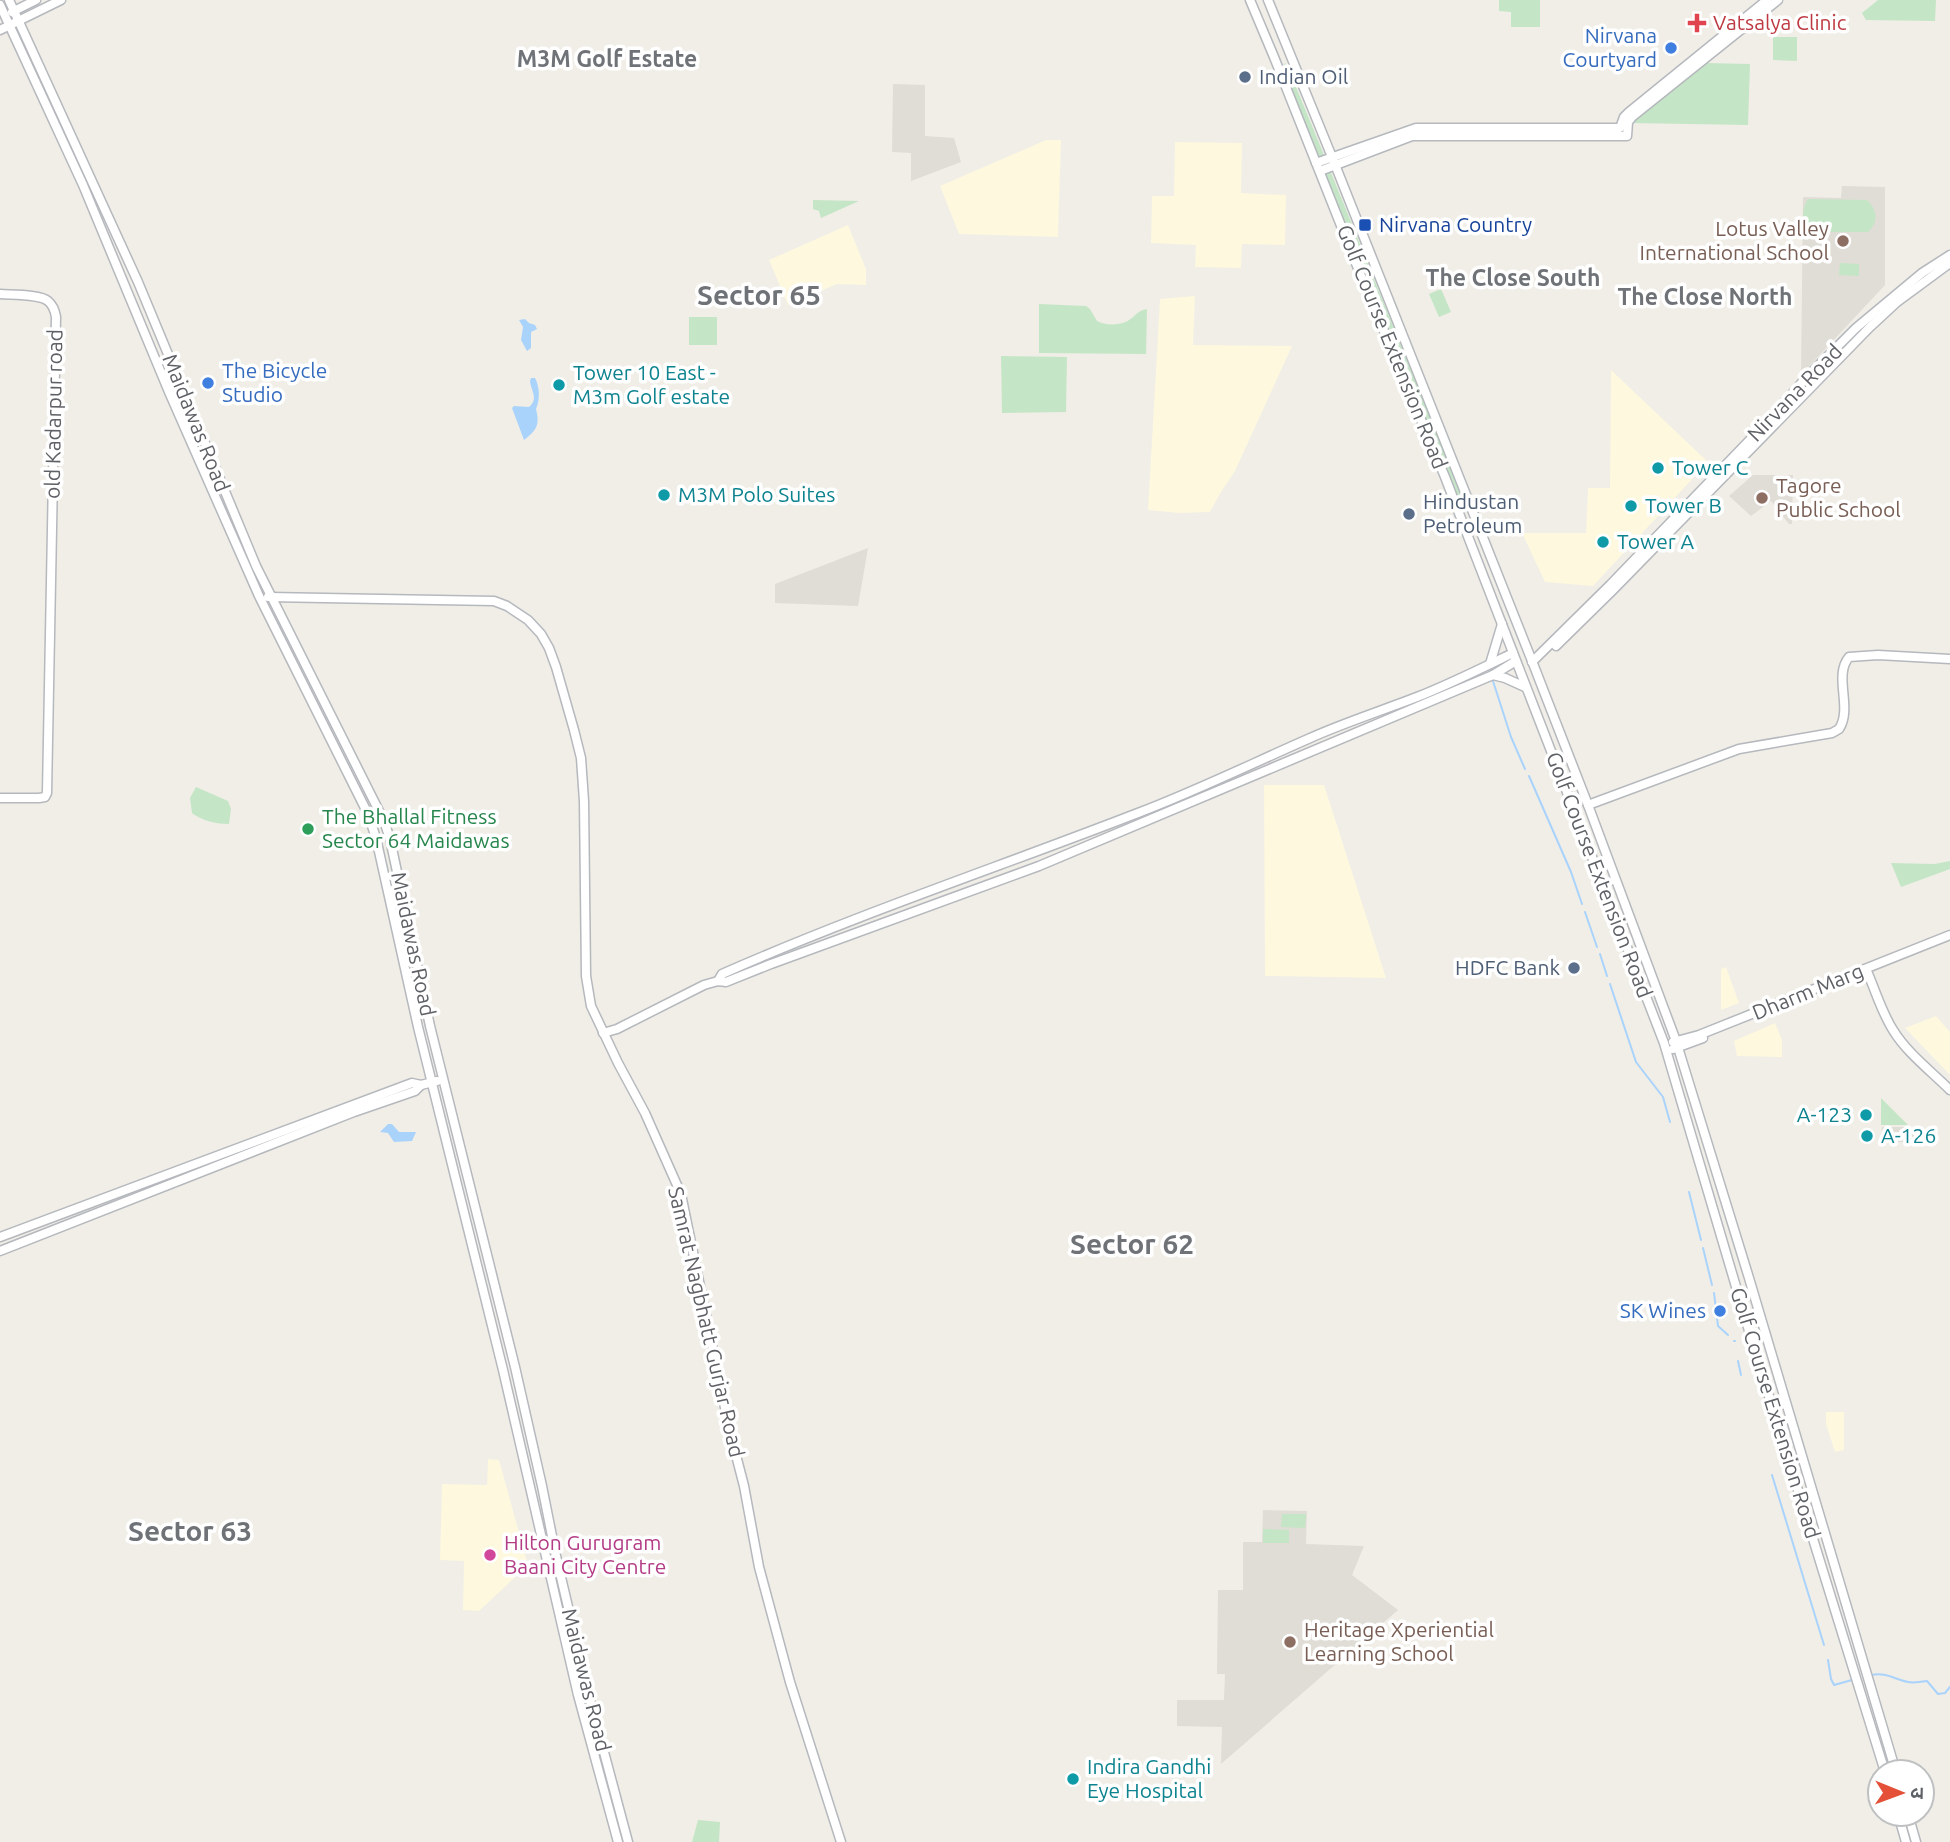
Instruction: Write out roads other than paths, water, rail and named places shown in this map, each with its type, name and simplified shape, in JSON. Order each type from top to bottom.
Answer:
[{"type":"street","name":"Maidawas Road","points":[[9,0],[138,282],[230,506],[271,597],[384,821],[390,839],[430,1026],[517,1379],[578,1695],[618,1842]]},
{"type":"street","points":[[2,16],[36,0]]},
{"type":"street","points":[[0,30],[61,0]]},
{"type":"street","name":"Golf Course Extension Road","points":[[1250,0],[1457,509],[1665,1048],[1881,1758]]},
{"type":"street","name":"Golf Course Extension Road","points":[[1268,0],[1579,781],[1677,1044],[1892,1758]]},
{"type":"street","points":[[1623,131],[1624,117],[1629,112],[1767,0]]},
{"type":"street","points":[[1623,131],[1632,117],[1778,0]]},
{"type":"street","name":"Maidawas Road","points":[[0,5],[2,16],[83,185],[169,392],[259,596],[368,814],[376,838],[432,1083],[503,1370],[628,1842]]},
{"type":"street","points":[[1318,167],[1416,128],[1623,131]]},
{"type":"street","name":"Nirvana Road","points":[[1533,664],[1856,328],[1922,273],[1950,255]]},
{"type":"street","name":"Nirvana Road","points":[[1533,664],[1614,589],[1870,327],[1897,302],[1950,263]]},
{"type":"street","name":"old Kadarpur road","points":[[0,294],[42,298],[49,301],[56,317],[46,795],[39,798],[0,798]]},
{"type":"street","points":[[1457,509],[1470,503]]},
{"type":"street","name":"Samrat Nagbhatt Gurjar Road","points":[[259,596],[494,601],[507,606],[534,625],[548,648],[556,667],[581,758],[586,849],[586,976],[590,1006],[645,1113],[681,1194],[759,1567],[790,1682],[841,1842]]},
{"type":"street","points":[[1494,604],[1507,600]]},
{"type":"street","points":[[1490,664],[1502,624]]},
{"type":"street","points":[[1588,805],[1739,748],[1832,733],[1839,729],[1844,718],[1843,670],[1849,656],[1950,659]]},
{"type":"street","points":[[718,981],[722,974],[781,949],[1142,812],[1307,739],[1418,696],[1490,664],[1515,657]]},
{"type":"street","points":[[603,1033],[617,1029],[688,992],[718,981],[726,982],[1039,866],[1493,675],[1515,657]]},
{"type":"street","points":[[1493,675],[1525,687]]},
{"type":"street","points":[[1565,787],[1579,781]]},
{"type":"street","name":"Dharm Marg","points":[[1665,1048],[1950,938]]},
{"type":"street","points":[[1637,973],[1648,966]]},
{"type":"street","points":[[1867,971],[1880,1005],[1897,1036],[1950,1090]]},
{"type":"street","points":[[0,1237],[412,1083],[421,1085],[444,1079]]},
{"type":"street","points":[[0,1251],[354,1112],[415,1091],[421,1085]]},
{"type":"street","points":[[1884,1758],[1891,1755]]},
{"type":"street","points":[[1913,1830],[1916,1842]]},
{"type":"street","points":[[1913,1830],[1924,1842]]},
{"type":"water","points":[[525,319],[537,329],[531,332],[531,348],[527,351],[521,340],[523,327],[519,320]]},
{"type":"water","points":[[531,378],[535,378],[539,389],[536,409],[538,419],[535,430],[524,440],[512,408],[529,407],[534,401]]},
{"type":"water","points":[[388,1124],[392,1124],[399,1132],[416,1132],[412,1141],[394,1142],[388,1133],[380,1132]]},
{"type":"waterway","points":[[1492,678],[1511,737],[1525,769]]},
{"type":"waterway","points":[[1529,776],[1582,904]]},
{"type":"waterway","points":[[1585,912],[1597,947]]},
{"type":"waterway","points":[[1600,954],[1607,976]]},
{"type":"waterway","points":[[1610,984],[1636,1062],[1663,1097],[1670,1122]]},
{"type":"waterway","points":[[1689,1192],[1701,1240]]},
{"type":"waterway","points":[[1703,1248],[1712,1285]]},
{"type":"waterway","points":[[1714,1293],[1718,1326],[1728,1335]]},
{"type":"waterway","points":[[1738,1361],[1741,1375]]},
{"type":"waterway","points":[[1772,1475],[1824,1645]]},
{"type":"waterway","points":[[1828,1660],[1834,1685],[1852,1680]]},
{"type":"waterway","points":[[1871,1675],[1886,1675],[1910,1682],[1927,1681],[1938,1694],[1945,1693],[1950,1687]]},
{"type":"place","name":"Vatsalya Clinic","points":[[1697,23]]},
{"type":"place","name":"Nirvana Courtyard","points":[[1671,48]]},
{"type":"place","name":"Indian Oil","points":[[1245,77]]},
{"type":"place","name":"Nirvana Country","points":[[1365,225]]},
{"type":"place","name":"Lotus Valley International School","points":[[1843,241]]},
{"type":"place","name":"The Bicycle Studio","points":[[208,383]]},
{"type":"place","name":"Tower 10 East - M3m Golf estate","points":[[559,385]]},
{"type":"place","name":"Tower C","points":[[1658,468]]},
{"type":"place","name":"M3M Polo Suites","points":[[664,495]]},
{"type":"place","name":"Tagore Public School","points":[[1762,498]]},
{"type":"place","name":"Tower B","points":[[1631,506]]},
{"type":"place","name":"Hindustan Petroleum","points":[[1409,514]]},
{"type":"place","name":"Tower A","points":[[1603,542]]},
{"type":"place","name":"The Bhallal Fitness Sector 64 Maidawas","points":[[308,829]]},
{"type":"place","name":"HDFC Bank","points":[[1574,968]]},
{"type":"place","name":"A-123","points":[[1866,1115]]},
{"type":"place","name":"A-126","points":[[1867,1136]]},
{"type":"place","name":"SK Wines","points":[[1720,1311]]},
{"type":"place","name":"Hilton Gurugram Baani City Centre","points":[[490,1555]]},
{"type":"place","name":"Heritage Xperiential Learning School","points":[[1290,1642]]},
{"type":"place","name":"Indira Gandhi Eye Hospital","points":[[1073,1779]]},
{"type":"district","name":"M3M Golf Estate","points":[[607,59]]},
{"type":"district","name":"The Close South","points":[[1513,278]]},
{"type":"district","name":"Sector 65","points":[[759,295]]},
{"type":"district","name":"The Close North","points":[[1705,297]]},
{"type":"district","name":"Sector 62","points":[[1132,1244]]},
{"type":"district","name":"Sector 63","points":[[190,1531]]}]
